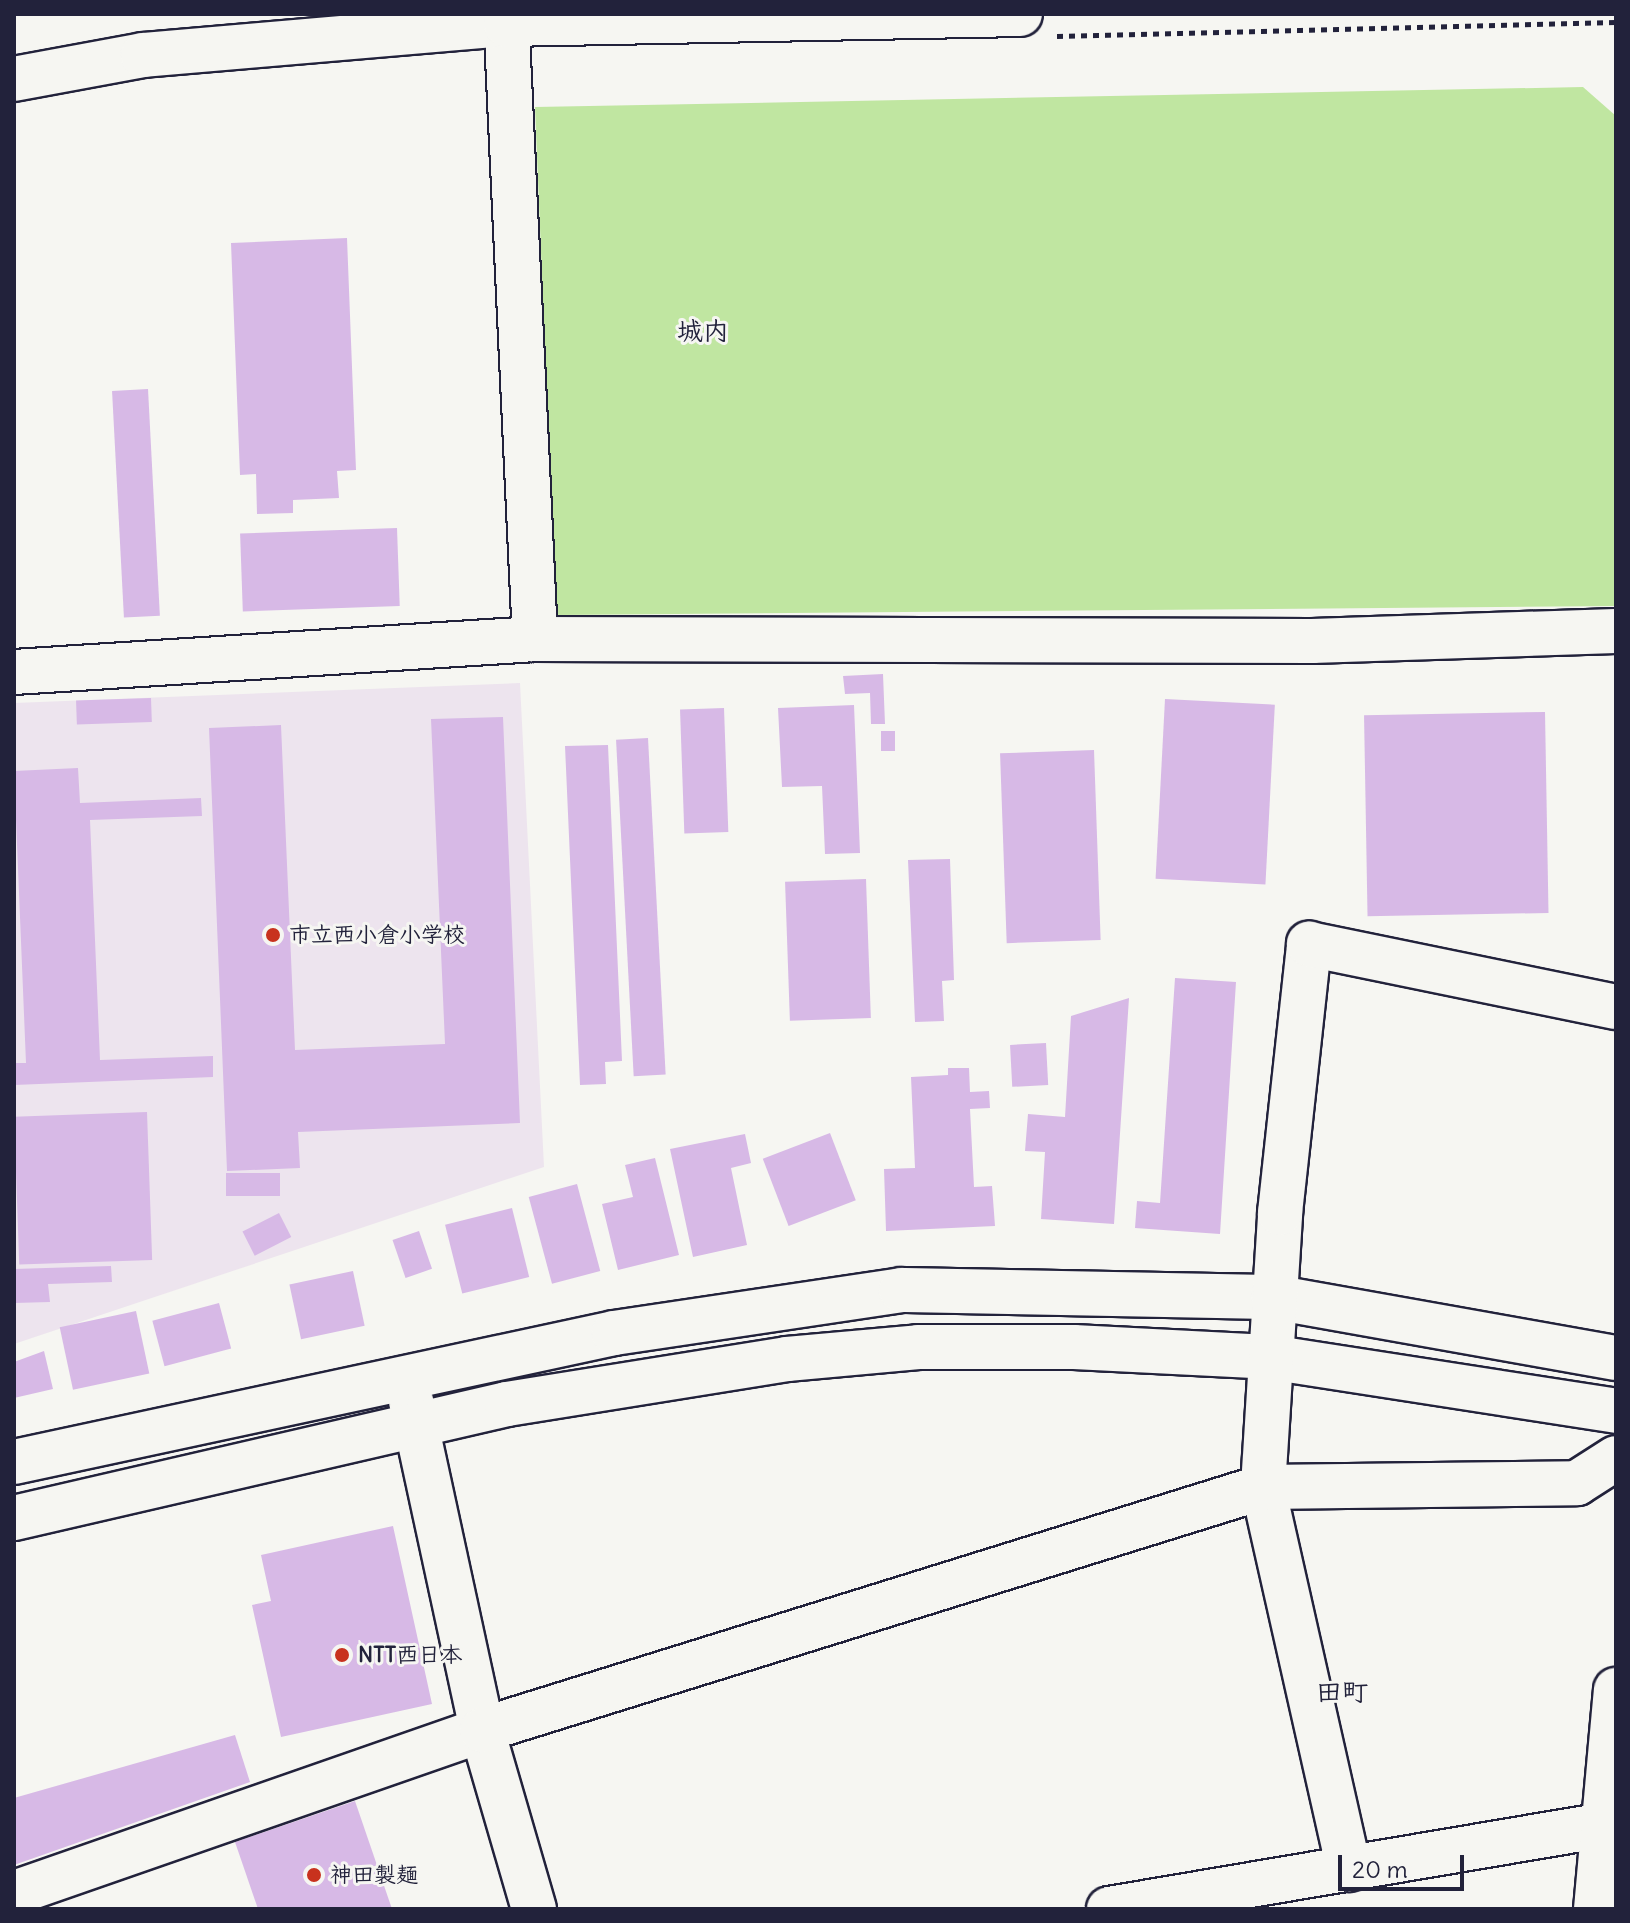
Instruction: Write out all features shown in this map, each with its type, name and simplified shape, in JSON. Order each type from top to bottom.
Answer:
[{"type":"street","points":[[14,79],[143,55],[506,19],[1030,25]]},
{"type":"street","points":[[506,19],[535,639]]},
{"type":"street","points":[[14,672],[535,639],[1312,641],[1616,631]]},
{"type":"street","points":[[1349,1869],[1263,1487],[1273,1297],[1309,944],[1616,1007]]},
{"type":"street","points":[[14,1462],[407,1375],[614,1333],[901,1290],[1273,1297],[1616,1358]]},
{"type":"street","points":[[14,1518],[416,1429],[507,1404],[646,1380],[918,1347],[1074,1347],[1269,1357],[1616,1411]]},
{"type":"street","points":[[407,1375],[482,1730],[534,1909]]},
{"type":"street","points":[[14,1893],[482,1730],[1263,1487],[1577,1483],[1616,1458]]},
{"type":"street","points":[[1596,1909],[1616,1690]]},
{"type":"street","points":[[1109,1909],[1604,1825]]},
{"type":"path","points":[[1030,25],[1616,22]]},
{"type":"shaded area","name":"市立西小倉小学校","points":[[520,683],[544,1167],[14,1344],[14,703]]},
{"type":"green space","points":[[1583,87],[1616,116],[1616,606],[556,615],[535,107]]},
{"type":"building","points":[[347,238],[356,470],[337,471],[339,498],[293,500],[293,513],[257,514],[256,474],[240,475],[231,243]]},
{"type":"building","points":[[148,389],[160,616],[124,618],[112,391]]},
{"type":"building","points":[[397,528],[400,606],[243,611],[240,533]]},
{"type":"building","points":[[883,674],[885,724],[871,724],[870,693],[845,694],[843,676]]},
{"type":"building","points":[[151,698],[152,722],[77,725],[76,701]]},
{"type":"building","points":[[1165,699],[1275,705],[1265,885],[1156,879]]},
{"type":"building","points":[[854,705],[860,853],[825,854],[822,786],[782,787],[778,708]]},
{"type":"building","points":[[724,708],[728,832],[684,833],[680,710]]},
{"type":"building","points":[[1545,712],[1549,913],[1368,916],[1364,715]]},
{"type":"building","points":[[503,717],[520,1123],[298,1132],[300,1168],[227,1171],[209,728],[281,725],[295,1050],[445,1044],[431,719]]},
{"type":"building","points":[[881,731],[895,731],[895,751],[881,751]]},
{"type":"building","points":[[648,738],[666,1075],[634,1076],[616,740]]},
{"type":"building","points":[[608,745],[622,1061],[605,1062],[606,1084],[580,1085],[565,746]]},
{"type":"building","points":[[1094,750],[1101,940],[1007,943],[1000,753]]},
{"type":"building","points":[[78,768],[80,803],[201,798],[202,816],[90,820],[100,1060],[213,1056],[213,1077],[14,1085],[14,1063],[26,1063],[14,771]]},
{"type":"building","points":[[950,859],[954,980],[942,981],[944,1021],[915,1022],[908,860]]},
{"type":"building","points":[[866,879],[871,1018],[790,1021],[785,882]]},
{"type":"building","points":[[1175,978],[1236,982],[1220,1234],[1135,1228],[1137,1201],[1160,1203]]},
{"type":"building","points":[[1129,998],[1114,1224],[1041,1219],[1045,1152],[1025,1151],[1028,1114],[1065,1117],[1071,1016]]},
{"type":"building","points":[[1046,1043],[1048,1085],[1012,1087],[1010,1045]]},
{"type":"building","points":[[948,1068],[969,1068],[970,1092],[989,1091],[990,1108],[970,1109],[974,1187],[992,1186],[995,1226],[886,1231],[884,1169],[915,1168],[911,1077],[948,1075]]},
{"type":"building","points":[[147,1112],[152,1260],[19,1265],[14,1117]]},
{"type":"building","points":[[830,1133],[856,1200],[789,1226],[763,1159]]},
{"type":"building","points":[[745,1134],[751,1163],[731,1168],[747,1245],[693,1257],[670,1149]]},
{"type":"building","points":[[655,1158],[679,1255],[618,1270],[602,1204],[633,1197],[625,1165]]},
{"type":"building","points":[[226,1173],[280,1173],[280,1196],[226,1196]]},
{"type":"building","points":[[577,1184],[600,1271],[552,1284],[529,1197]]},
{"type":"building","points":[[512,1208],[529,1277],[462,1294],[445,1225]]},
{"type":"building","points":[[279,1213],[291,1237],[255,1256],[242,1232]]},
{"type":"building","points":[[419,1231],[432,1269],[406,1278],[393,1240]]},
{"type":"building","points":[[111,1266],[112,1282],[48,1284],[50,1302],[14,1303],[14,1269]]},
{"type":"building","points":[[353,1271],[365,1326],[301,1339],[289,1285]]},
{"type":"building","points":[[219,1303],[231,1348],[165,1366],[152,1321]]},
{"type":"building","points":[[136,1311],[149,1374],[73,1390],[60,1327]]},
{"type":"building","points":[[44,1351],[53,1389],[14,1398],[14,1362]]},
{"type":"building","name":"NTT西日本","points":[[393,1526],[432,1704],[281,1737],[252,1605],[271,1601],[261,1555]]},
{"type":"building","points":[[235,1735],[250,1782],[14,1865],[14,1798]]},
{"type":"building","name":"神田製麺","points":[[355,1801],[392,1909],[258,1909],[235,1842]]},
{"type":"place","name":"市立西小倉小学校","points":[[273,935]]},
{"type":"place","name":"NTT西日本","points":[[342,1655]]},
{"type":"place","name":"神田製麺","points":[[314,1875]]},
{"type":"district","name":"城内","points":[[703,331]]},
{"type":"district","name":"田町","points":[[1342,1692]]}]
